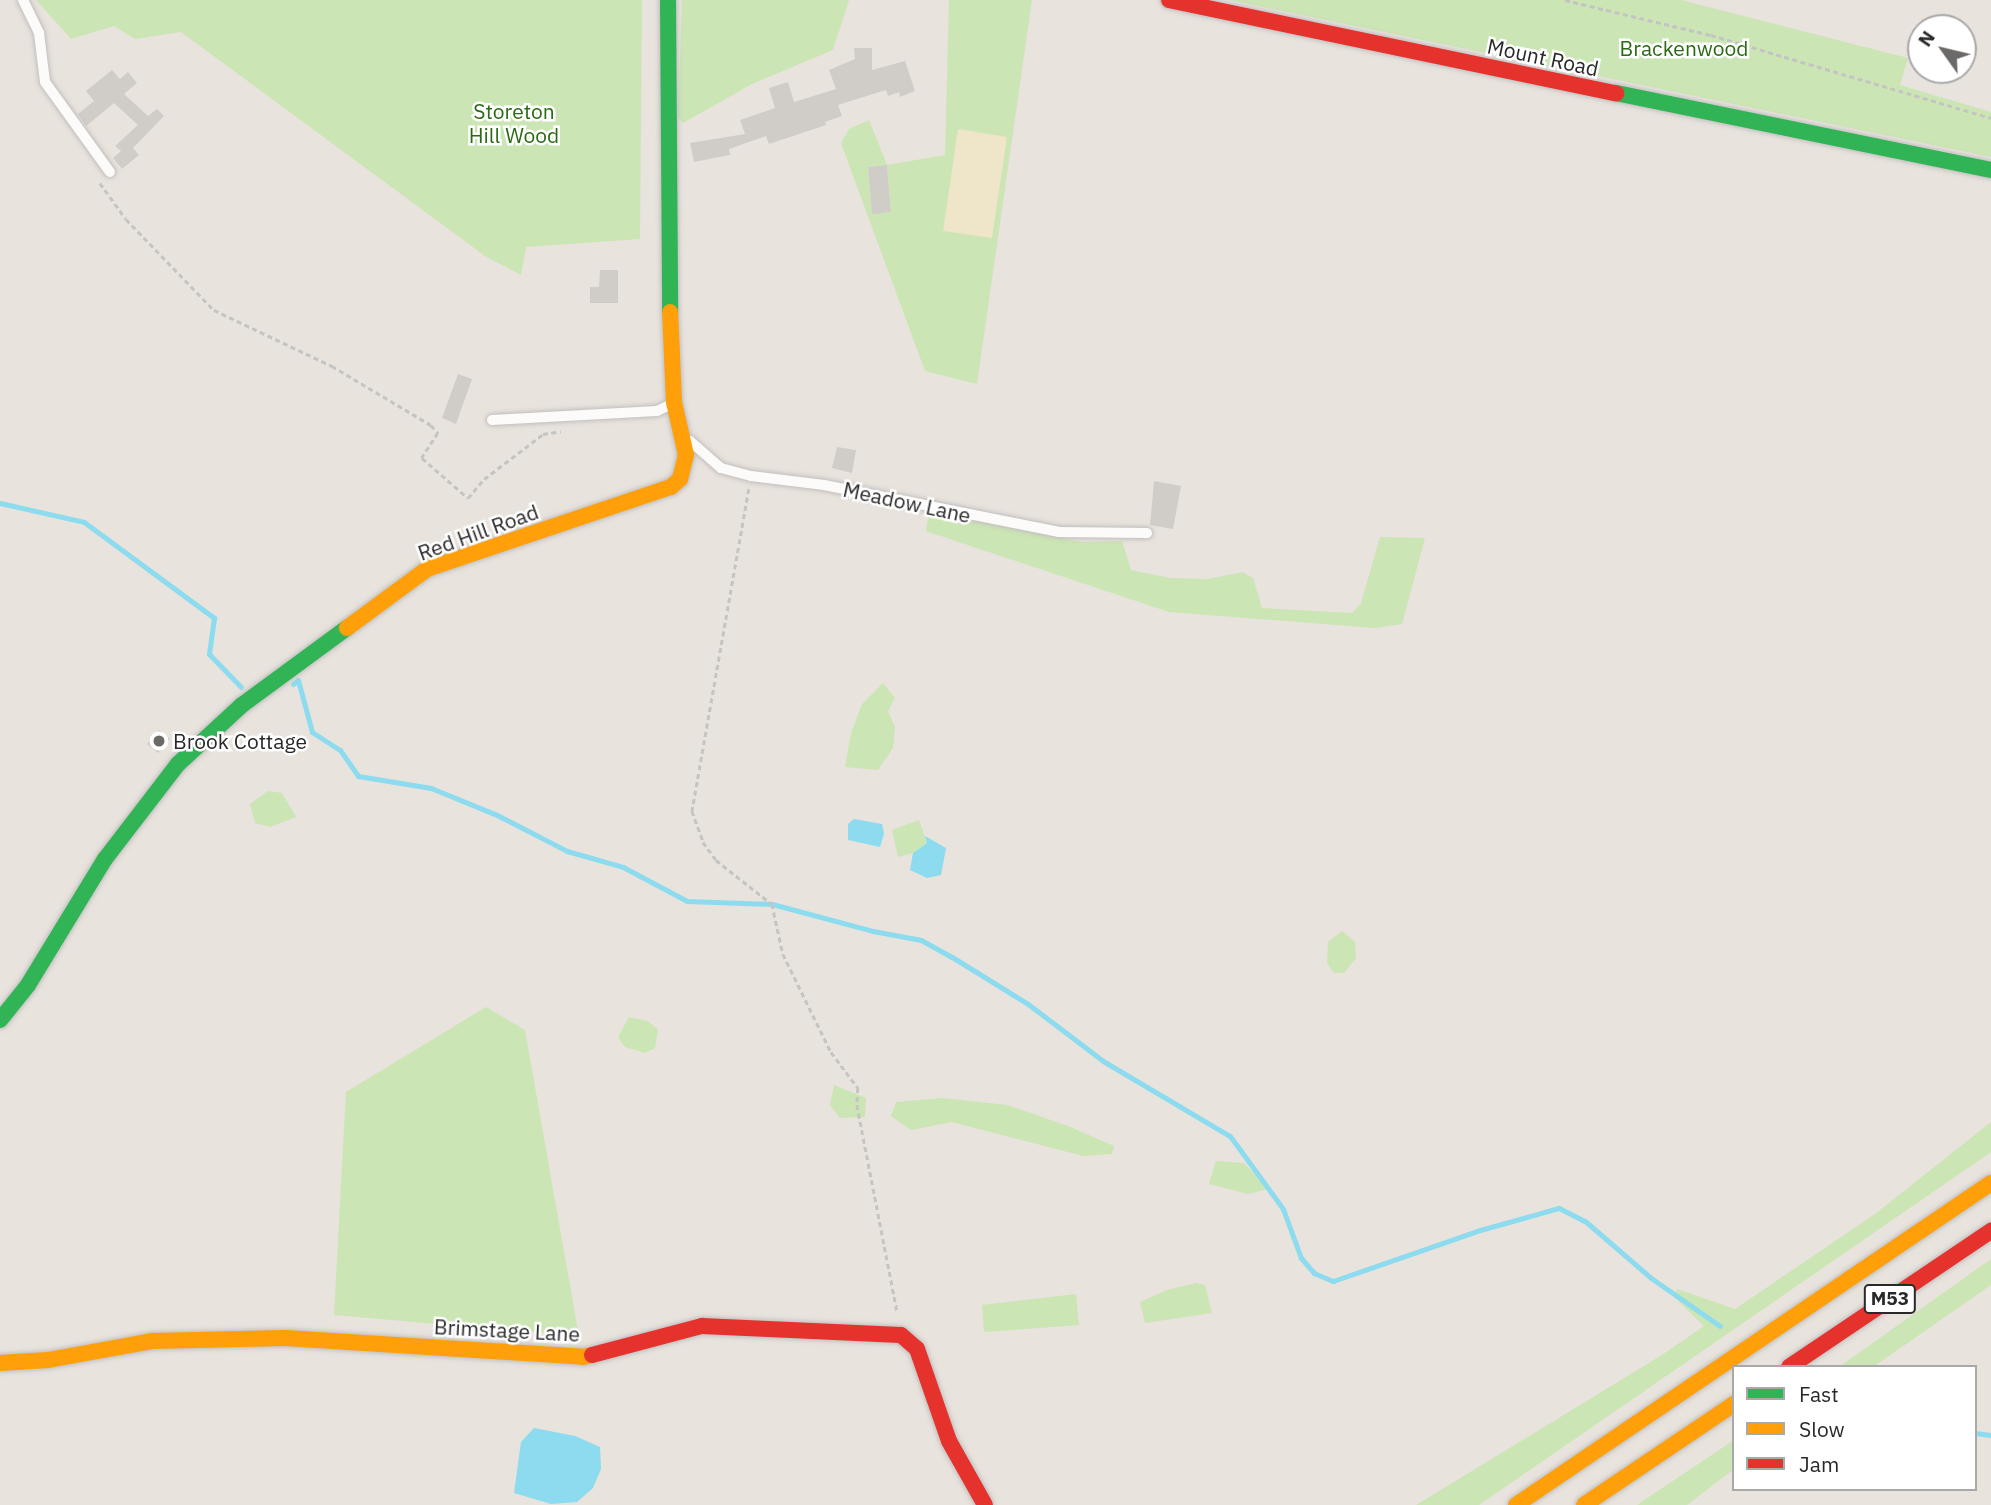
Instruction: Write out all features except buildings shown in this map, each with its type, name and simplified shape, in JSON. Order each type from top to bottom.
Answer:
[{"type":"main road","name":"Red Hill Road","points":[[0,1020],[28,985],[105,859],[154,794],[178,764],[242,705],[427,569],[671,487],[680,479],[686,455],[674,402],[668,281],[668,0]]},
{"type":"main road","name":"Mount Road","points":[[1169,0],[1991,170]]},
{"type":"main road","name":"M53","points":[[1516,1505],[1991,1183]]},
{"type":"main road","name":"M53","points":[[1792,1365],[1991,1231]]},
{"type":"main road","name":"Brimstage Lane","points":[[0,1363],[48,1360],[167,1341],[285,1338],[583,1357],[702,1326],[901,1335]]},
{"type":"main road","points":[[901,1335],[918,1349],[949,1441],[985,1505]]},
{"type":"main road","points":[[1584,1505],[1732,1405]]},
{"type":"lane","points":[[23,0],[39,33],[45,82],[110,172]]},
{"type":"lane","points":[[492,420],[657,411],[674,402]]},
{"type":"lane","name":"Meadow Lane","points":[[680,432],[721,468],[751,477],[824,485],[1059,532],[1147,533]]},
{"type":"path","points":[[1566,0],[1711,35],[1991,118]]},
{"type":"path","points":[[94,174],[126,219],[214,310],[332,366],[431,425],[438,433],[422,458],[468,498],[484,480],[543,433],[568,431]]},
{"type":"path","points":[[751,477],[692,811],[703,842],[716,860],[768,899],[775,908],[783,954],[831,1052],[858,1088],[857,1105],[901,1335]]},
{"type":"green space","name":"Storeton Hill Wood","points":[[36,0],[642,0],[640,239],[526,247],[521,275],[485,256],[181,32],[135,39],[114,26],[71,39]]},
{"type":"green space","points":[[682,0],[849,0],[833,50],[752,84],[683,123],[678,117]]},
{"type":"green space","points":[[949,0],[1032,0],[977,384],[925,371],[841,143],[849,129],[869,120],[887,165],[945,155]],"holes":[[[887,165],[891,212],[872,213],[868,167]]]},
{"type":"green space","name":"Brackenwood","points":[[1229,0],[1681,0],[1907,58],[1900,85],[1991,112],[1991,157]]},
{"type":"green space","points":[[929,512],[1083,542],[1122,541],[1131,570],[1170,578],[1208,579],[1243,572],[1253,578],[1262,608],[1352,613],[1361,603],[1380,537],[1425,538],[1402,624],[1375,628],[1169,612],[926,531]]},
{"type":"green space","points":[[883,683],[895,698],[888,711],[895,727],[893,748],[878,770],[845,767],[851,733],[862,704]]},
{"type":"green space","points":[[268,791],[282,793],[296,817],[270,827],[255,823],[250,804]]},
{"type":"green space","points":[[919,820],[927,843],[913,853],[898,857],[892,830]]},
{"type":"green space","points":[[1342,931],[1355,942],[1356,958],[1344,973],[1334,973],[1327,963],[1328,942]]},
{"type":"green space","points":[[486,1007],[525,1030],[578,1331],[566,1335],[334,1315],[346,1092]]},
{"type":"green space","points":[[629,1017],[647,1021],[658,1029],[655,1048],[645,1053],[625,1047],[618,1037]]},
{"type":"green space","points":[[834,1085],[866,1098],[865,1117],[840,1118],[830,1105]]},
{"type":"green space","points":[[943,1098],[1007,1105],[1068,1126],[1114,1146],[1112,1154],[1083,1156],[952,1122],[911,1130],[891,1116],[896,1102]]},
{"type":"green space","points":[[1991,1122],[1991,1152],[1479,1505],[1416,1505],[1662,1355],[1704,1326],[1674,1297],[1677,1289],[1735,1309],[1875,1214]]},
{"type":"green space","points":[[1216,1161],[1244,1163],[1268,1189],[1248,1194],[1209,1184]]},
{"type":"green space","points":[[1991,1259],[1991,1285],[1876,1365],[1842,1365]]},
{"type":"green space","points":[[1196,1283],[1205,1285],[1212,1313],[1145,1323],[1140,1302],[1167,1290]]},
{"type":"green space","points":[[1076,1294],[1079,1325],[984,1332],[982,1305]]},
{"type":"green space","points":[[1732,1441],[1732,1471],[1687,1505],[1637,1505]]},
{"type":"sand","points":[[958,129],[1007,137],[992,238],[943,231]]},
{"type":"water","points":[[854,819],[882,824],[884,834],[880,847],[848,840],[848,824]]},
{"type":"water","points":[[925,836],[946,848],[941,875],[927,878],[910,870],[913,853],[927,843]]},
{"type":"water","points":[[534,1428],[575,1436],[600,1447],[601,1469],[593,1488],[577,1502],[551,1504],[514,1493],[521,1442]]},
{"type":"waterway","points":[[0,503],[84,522],[214,618],[209,654],[241,687]]},
{"type":"waterway","points":[[293,684],[298,680],[312,732],[340,750],[358,776],[431,788],[497,815],[567,851],[623,867],[687,901],[772,904],[873,931],[921,940],[952,957],[1028,1004],[1103,1061],[1230,1136],[1283,1209],[1301,1258],[1314,1273],[1333,1281],[1480,1230],[1559,1208],[1585,1221],[1651,1278],[1720,1326]]},
{"type":"waterway","points":[[1977,1433],[1991,1435]]},
{"type":"traffic: fast","points":[[668,0],[670,312]]},
{"type":"traffic: fast","points":[[1616,93],[1991,170]]},
{"type":"traffic: fast","points":[[0,1020],[28,985],[105,859],[178,764],[242,705],[347,628]]},
{"type":"traffic: slow","points":[[347,628],[427,569],[671,487],[680,479],[686,455],[674,402],[670,312]]},
{"type":"traffic: slow","points":[[1516,1505],[1991,1183]]},
{"type":"traffic: slow","points":[[0,1363],[48,1360],[153,1341],[285,1338],[583,1357],[592,1355]]},
{"type":"traffic: slow","points":[[1584,1505],[1732,1405]]},
{"type":"traffic: jam","points":[[1169,0],[1616,93]]},
{"type":"traffic: jam","points":[[1792,1365],[1991,1231]]},
{"type":"traffic: jam","points":[[592,1355],[702,1326],[901,1335],[917,1349],[949,1441],[985,1505]]},
{"type":"place","name":"Brook Cottage","points":[[159,741]]}]
